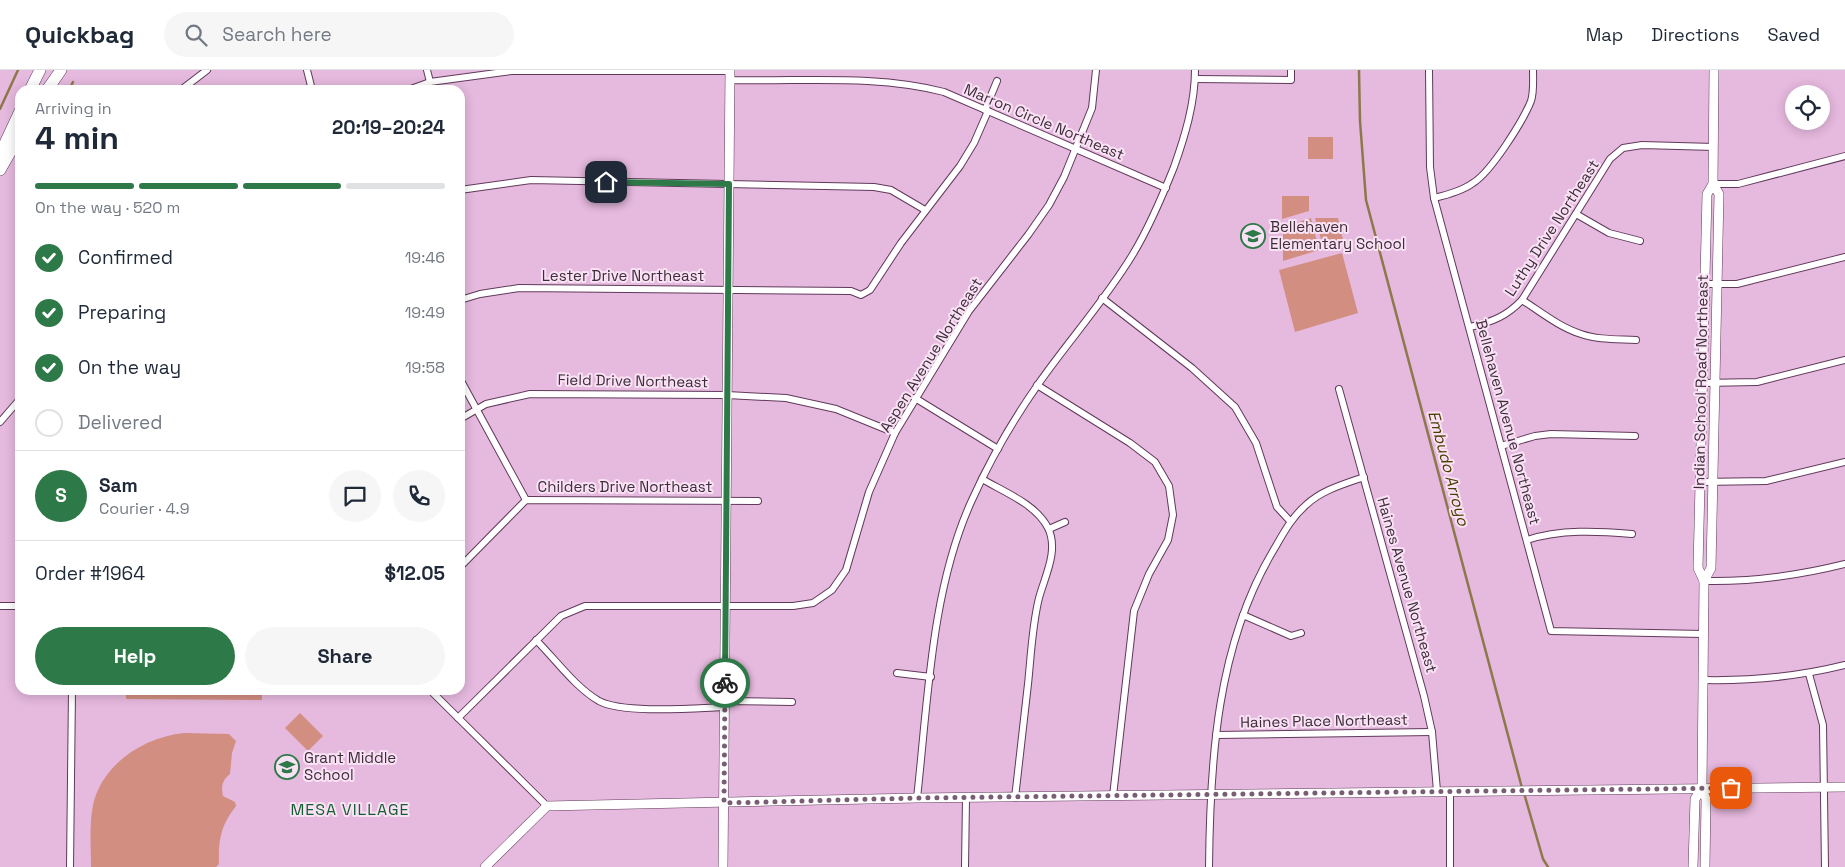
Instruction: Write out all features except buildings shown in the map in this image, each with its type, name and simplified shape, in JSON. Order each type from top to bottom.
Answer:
[{"type":"highway","points":[[32,85],[40,70]]},
{"type":"highway","points":[[50,85],[61,70]]},
{"type":"highway","points":[[0,154],[15,122]]},
{"type":"highway","points":[[0,170],[15,144]]},
{"type":"street","points":[[307,70],[311,85]]},
{"type":"street","points":[[427,70],[430,82]]},
{"type":"street","name":"Aspen Avenue Northeast","points":[[458,718],[561,616],[585,606],[793,606],[813,603],[832,590],[846,570],[869,492],[895,433],[974,305],[1049,206],[1076,150],[1092,108],[1096,70]]},
{"type":"street","points":[[917,798],[940,610],[956,538],[982,479],[1037,385],[1102,298],[1142,240],[1166,188],[1188,121],[1195,70]]},
{"type":"street","points":[[1195,79],[1291,80],[1291,70]]},
{"type":"street","name":"Bellehaven Avenue Northeast","points":[[1429,70],[1430,166],[1434,198],[1551,631],[1703,634]]},
{"type":"street","points":[[1434,198],[1462,190],[1484,174],[1504,146],[1531,99],[1533,70]]},
{"type":"street","name":"Indian School Road Northeast","points":[[1706,867],[1706,799],[1702,788],[1704,581],[1698,568],[1707,194],[1713,184],[1714,70]]},
{"type":"street","points":[[187,85],[202,71]]},
{"type":"street","name":"Marron Circle Northeast","points":[[422,85],[430,82],[511,71],[730,74],[884,81],[920,86],[944,92],[1166,188]]},
{"type":"street","points":[[723,867],[730,74]]},
{"type":"street","name":"Lester Drive Northeast","points":[[465,299],[498,290],[519,288],[728,289],[851,292],[861,295],[870,290],[925,210],[960,166],[974,143],[997,80]]},
{"type":"street","name":"Luthy Drive Northeast","points":[[1470,327],[1499,319],[1512,311],[1522,300],[1610,159],[1623,148],[1642,144],[1714,147]]},
{"type":"street","points":[[1713,184],[1738,184],[1845,156]]},
{"type":"street","points":[[465,189],[531,180],[874,187],[891,190],[925,210]]},
{"type":"street","name":"Indian School Road Northeast","points":[[1704,581],[1711,568],[1718,285],[1719,194],[1713,184]]},
{"type":"street","points":[[1576,214],[1609,233],[1640,242]]},
{"type":"street","points":[[1705,284],[1737,284],[1845,257]]},
{"type":"street","points":[[1102,298],[1192,368],[1235,407],[1256,443],[1277,507],[1290,521]]},
{"type":"street","points":[[1522,300],[1556,322],[1580,334],[1600,338],[1636,340]]},
{"type":"street","points":[[1703,383],[1757,382],[1845,360]]},
{"type":"street","points":[[1037,385],[1130,443],[1155,462],[1169,486],[1173,515],[1168,540],[1149,574],[1134,611],[1113,796]]},
{"type":"street","points":[[465,388],[526,500]]},
{"type":"street","name":"Haines Avenue Northeast","points":[[1339,389],[1424,696],[1432,732],[1437,791]]},
{"type":"street","name":"Field Drive Northeast","points":[[465,416],[476,408],[502,398],[530,394],[727,395],[786,398],[836,409],[895,433]]},
{"type":"street","points":[[915,398],[998,449]]},
{"type":"street","points":[[0,422],[15,405]]},
{"type":"street","points":[[1501,446],[1535,436],[1551,434],[1635,436]]},
{"type":"street","points":[[1701,482],[1766,481],[1845,462]]},
{"type":"street","points":[[1209,867],[1209,795],[1216,735],[1225,674],[1243,615],[1261,571],[1290,521],[1317,496],[1364,477]]},
{"type":"street","points":[[982,479],[1023,502],[1039,515],[1049,529],[1052,547],[1050,564],[1039,599],[1032,643],[1015,798]]},
{"type":"street","name":"Childers Drive Northeast","points":[[465,561],[526,500],[758,501]]},
{"type":"street","points":[[1049,529],[1065,522]]},
{"type":"street","points":[[1527,540],[1544,534],[1563,532],[1632,534]]},
{"type":"street","points":[[1704,581],[1779,578],[1845,564]]},
{"type":"street","points":[[0,606],[15,606]]},
{"type":"street","points":[[1243,615],[1291,636],[1301,634]]},
{"type":"street","points":[[536,640],[581,687],[600,701],[619,708],[792,702]]},
{"type":"street","points":[[1703,680],[1759,680],[1809,674],[1845,665]]},
{"type":"street","points":[[897,673],[931,677]]},
{"type":"street","points":[[1809,674],[1823,725],[1825,867]]},
{"type":"street","points":[[70,867],[72,695]]},
{"type":"street","points":[[435,695],[547,806]]},
{"type":"street","name":"Haines Place Northeast","points":[[1216,735],[1432,732]]},
{"type":"street","points":[[485,867],[547,806],[917,798],[1845,787]]},
{"type":"street","name":"Indian School Road Northeast","points":[[1693,867],[1695,799],[1702,788]]},
{"type":"street","points":[[1450,791],[1450,867]]},
{"type":"street","points":[[965,867],[966,798]]},
{"type":"shaded area","points":[[1308,137],[1333,137],[1333,159],[1308,159]]},
{"type":"shaded area","points":[[1282,196],[1309,196],[1309,211],[1282,219]]},
{"type":"shaded area","points":[[1311,218],[1319,250],[1283,261],[1283,227]]},
{"type":"shaded area","points":[[1315,218],[1338,218],[1344,244],[1324,250]]},
{"type":"shaded area","points":[[1342,253],[1358,313],[1295,332],[1279,270]]},
{"type":"shaded area","points":[[126,695],[262,695],[262,700],[126,699]]},
{"type":"shaded area","points":[[300,713],[323,736],[308,751],[285,728]]},
{"type":"shaded area","points":[[184,733],[229,734],[236,741],[232,753],[230,774],[225,779],[222,789],[223,796],[235,802],[236,806],[224,826],[219,847],[219,864],[216,867],[91,867],[93,805],[105,777],[115,765],[140,747],[154,740]]},
{"type":"waterway","points":[[0,109],[18,70]]},
{"type":"waterway","name":"Embudo Arroyo","points":[[1359,70],[1360,121],[1366,200],[1522,788]]},
{"type":"waterway","name":"Embudo Arroyo","points":[[1524,793],[1543,859],[1548,867]]},
{"type":"way so far","points":[[725,683],[724,803],[917,798],[1731,788]]},
{"type":"place","name":"Bellehaven Elementary School","points":[[1253,236]]},
{"type":"place","name":"Grant Middle School","points":[[287,767]]},
{"type":"district","name":"MESA VILLAGE","points":[[350,809]]},
{"type":"route","points":[[606,182],[729,184],[725,683]]}]
